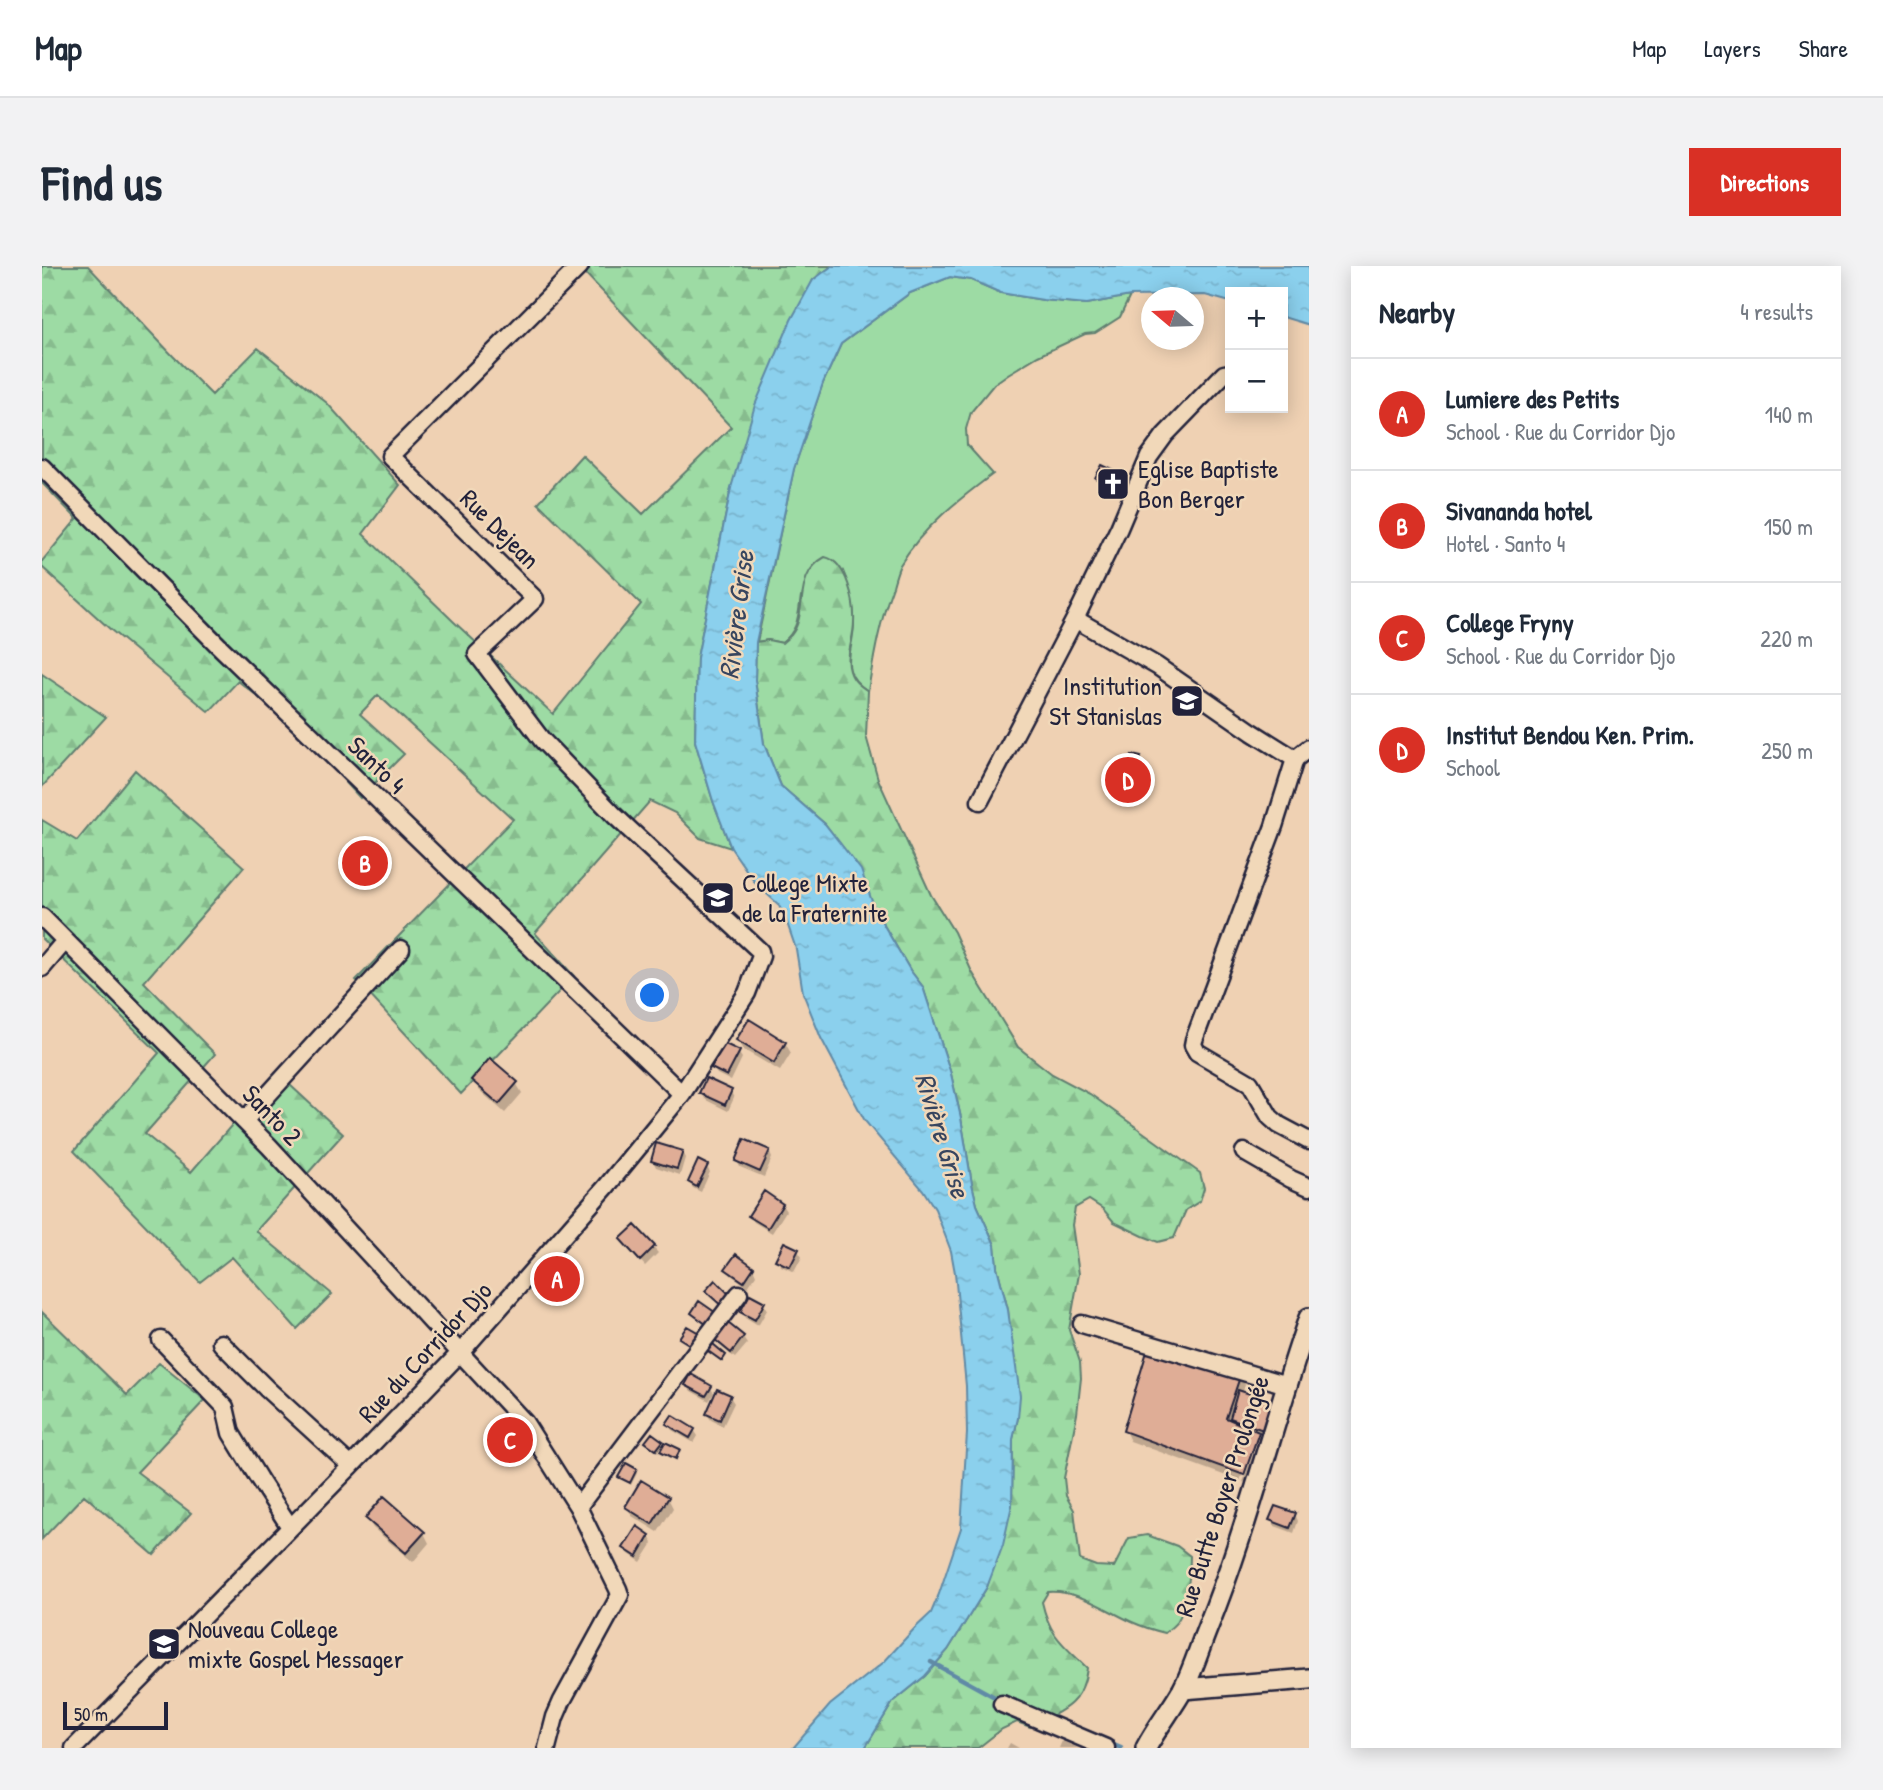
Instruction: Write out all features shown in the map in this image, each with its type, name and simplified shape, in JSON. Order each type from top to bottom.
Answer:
[{"type":"street","name":"Rue Dejean","points":[[580,266],[390,456],[536,599],[477,654],[542,740],[615,816],[760,951]]},
{"type":"street","points":[[980,801],[1075,619],[1119,528],[1149,457],[1189,408],[1225,374]]},
{"type":"street","name":"Santo 4","points":[[42,467],[218,645],[682,1094]]},
{"type":"street","points":[[1075,619],[1157,666],[1295,759]]},
{"type":"street","points":[[1309,748],[1295,759],[1274,826],[1193,1045],[1197,1052],[1251,1083],[1270,1116],[1279,1125],[1309,1141]]},
{"type":"street","name":"Santo 2","points":[[42,917],[244,1121],[525,1423],[578,1507],[620,1595],[562,1701],[547,1748]]},
{"type":"street","points":[[42,968],[65,941]]},
{"type":"street","points":[[244,1121],[401,949]]},
{"type":"street","name":"Rue du Corridor Djo","points":[[74,1748],[460,1353],[606,1187],[682,1094],[747,993],[761,956],[760,951]]},
{"type":"street","points":[[1244,1152],[1309,1187]]},
{"type":"street","points":[[578,1507],[739,1294]]},
{"type":"street","name":"Rue Butte Boyer Prolongée","points":[[1146,1748],[1182,1689],[1220,1597],[1296,1373],[1309,1318]]},
{"type":"street","points":[[1082,1324],[1296,1373]]},
{"type":"street","points":[[162,1340],[225,1407],[231,1433],[290,1527]]},
{"type":"street","points":[[221,1343],[351,1466]]},
{"type":"street","points":[[1182,1689],[1309,1679]]},
{"type":"street","points":[[1002,1704],[1106,1748]]},
{"type":"green space","points":[[42,266],[88,266],[212,395],[258,348],[327,403],[400,485],[363,534],[553,714],[641,604],[538,503],[582,455],[643,514],[731,427],[584,272],[590,266],[832,266],[813,280],[731,488],[697,658],[695,741],[731,848],[700,838],[675,813],[650,801],[535,933],[574,976],[461,1094],[356,980],[513,819],[378,695],[360,714],[404,754],[360,798],[293,724],[238,681],[209,712],[111,630],[42,567],[42,561],[77,519],[42,483]]},
{"type":"green space","points":[[950,277],[971,280],[1001,293],[1043,300],[1087,304],[1130,296],[1120,317],[1095,333],[1085,334],[1038,356],[1008,374],[994,384],[971,412],[966,429],[967,445],[993,474],[930,526],[900,565],[881,625],[868,691],[858,683],[849,667],[854,614],[843,571],[801,596],[795,627],[782,643],[768,640],[757,642],[794,468],[823,383],[841,344],[910,293]]},
{"type":"green space","points":[[825,557],[839,566],[851,594],[854,622],[849,665],[851,675],[868,691],[866,736],[878,779],[931,895],[954,932],[972,972],[1018,1047],[1052,1074],[1090,1094],[1200,1173],[1204,1188],[1200,1201],[1186,1210],[1174,1238],[1158,1242],[1143,1236],[1114,1222],[1103,1209],[1089,1200],[1075,1208],[1072,1225],[1079,1274],[1069,1330],[1080,1362],[1081,1378],[1064,1478],[1066,1496],[1074,1510],[1080,1560],[1096,1566],[1114,1567],[1129,1538],[1147,1535],[1177,1546],[1190,1556],[1188,1589],[1181,1614],[1165,1633],[1136,1624],[1081,1597],[1048,1592],[1042,1602],[1053,1632],[1087,1668],[1081,1691],[1068,1706],[1051,1717],[1030,1727],[1017,1722],[1002,1729],[978,1748],[865,1748],[893,1702],[925,1676],[948,1650],[987,1587],[1012,1505],[1013,1439],[1018,1418],[1008,1310],[997,1267],[995,1245],[977,1205],[951,1074],[923,987],[875,910],[860,870],[825,824],[781,786],[764,744],[755,680],[756,642],[768,640],[782,643],[791,635],[799,616],[808,574]]},
{"type":"green space","points":[[42,674],[106,717],[42,787]]},
{"type":"green space","points":[[135,770],[244,867],[144,982],[215,1054],[145,1134],[191,1172],[277,1073],[343,1134],[256,1231],[332,1294],[297,1329],[232,1257],[200,1282],[74,1151],[159,1053],[42,939],[42,820],[77,841]]},
{"type":"green space","points":[[42,1312],[127,1395],[159,1363],[205,1400],[137,1472],[191,1513],[154,1555],[84,1495],[42,1539]]},
{"type":"water","name":"Rivière Grise","points":[[832,266],[1309,266],[1309,325],[1288,319],[1288,287],[1225,287],[1225,301],[1204,295],[1204,287],[1141,287],[1141,296],[1087,304],[1001,293],[971,280],[950,277],[910,293],[841,344],[823,383],[794,469],[756,642],[755,680],[764,744],[781,786],[825,824],[861,870],[875,910],[923,987],[951,1074],[977,1205],[995,1245],[997,1267],[1008,1310],[1020,1396],[1013,1439],[1012,1505],[1003,1545],[987,1587],[948,1650],[925,1676],[893,1702],[865,1748],[793,1748],[830,1705],[884,1662],[931,1613],[939,1594],[961,1528],[967,1433],[966,1386],[955,1273],[951,1251],[935,1209],[923,1190],[865,1121],[821,1038],[803,993],[796,949],[785,917],[778,904],[756,884],[731,848],[695,741],[697,658],[731,488],[755,405],[791,320],[813,280]]},
{"type":"building","name":"Eglise Baptiste Bon Berger","points":[[1102,465],[1125,476],[1116,491],[1095,478]]},
{"type":"building","points":[[1132,755],[1141,757],[1137,766],[1140,767],[1137,774],[1140,775],[1139,781],[1135,780],[1134,792],[1118,786]]},
{"type":"building","points":[[749,1019],[786,1042],[774,1063],[736,1040]]},
{"type":"building","points":[[723,1043],[740,1051],[727,1076],[711,1068]]},
{"type":"building","points":[[490,1058],[518,1082],[499,1104],[471,1080]]},
{"type":"building","points":[[706,1078],[732,1090],[725,1105],[699,1093]]},
{"type":"building","points":[[744,1139],[770,1150],[760,1172],[735,1161]]},
{"type":"building","points":[[656,1143],[683,1151],[677,1169],[651,1161]]},
{"type":"building","points":[[698,1160],[708,1165],[697,1187],[688,1182]]},
{"type":"building","points":[[764,1191],[783,1204],[768,1228],[748,1216]]},
{"type":"building","points":[[635,1225],[655,1246],[640,1261],[620,1239]]},
{"type":"building","points":[[784,1242],[799,1249],[790,1267],[775,1260]]},
{"type":"building","points":[[736,1254],[754,1267],[744,1282],[725,1269]]},
{"type":"building","points":[[715,1280],[732,1297],[723,1307],[705,1291]]},
{"type":"building","points":[[750,1294],[765,1302],[755,1320],[740,1312]]},
{"type":"building","points":[[699,1301],[719,1315],[710,1327],[691,1313]]},
{"type":"building","points":[[728,1323],[744,1336],[731,1353],[714,1339]]},
{"type":"building","points":[[687,1326],[699,1333],[692,1346],[679,1338]]},
{"type":"building","points":[[713,1344],[726,1355],[722,1361],[708,1351]]},
{"type":"building","points":[[1148,1348],[1241,1374],[1226,1418],[1259,1432],[1244,1475],[1123,1431]]},
{"type":"building","points":[[691,1374],[712,1386],[706,1396],[685,1385]]},
{"type":"building","points":[[717,1389],[731,1395],[720,1420],[706,1414]]},
{"type":"building","points":[[1238,1390],[1272,1401],[1263,1430],[1230,1418]]},
{"type":"building","points":[[672,1415],[695,1429],[690,1438],[666,1424]]},
{"type":"building","points":[[652,1433],[663,1441],[656,1450],[645,1442]]},
{"type":"building","points":[[665,1442],[680,1449],[676,1459],[660,1451]]},
{"type":"building","points":[[626,1463],[637,1469],[630,1483],[618,1477]]},
{"type":"building","points":[[641,1480],[669,1497],[652,1524],[625,1507]]},
{"type":"building","points":[[384,1496],[425,1532],[406,1553],[365,1518]]},
{"type":"building","points":[[1275,1506],[1296,1513],[1290,1528],[1269,1520]]},
{"type":"building","points":[[637,1526],[650,1535],[637,1557],[623,1548]]},
{"type":"waterway","points":[[931,1662],[1000,1700]]},
{"type":"waterway","points":[[1109,1743],[1121,1748]]},
{"type":"place","name":"Eglise Baptiste Bon Berger","points":[[1113,484]]},
{"type":"place","name":"Institution St Stanislas","points":[[1187,701]]},
{"type":"place","name":"Institut Bendou Ken. Prim.","points":[[1128,780]]},
{"type":"place","name":"Sivananda hotel","points":[[365,863]]},
{"type":"place","name":"College Mixte de la Fraternite","points":[[718,898]]},
{"type":"place","name":"Lumiere des Petits","points":[[557,1279]]},
{"type":"place","name":"College Fryny","points":[[510,1440]]},
{"type":"place","name":"Nouveau College mixte Gospel Messager","points":[[164,1644]]}]
